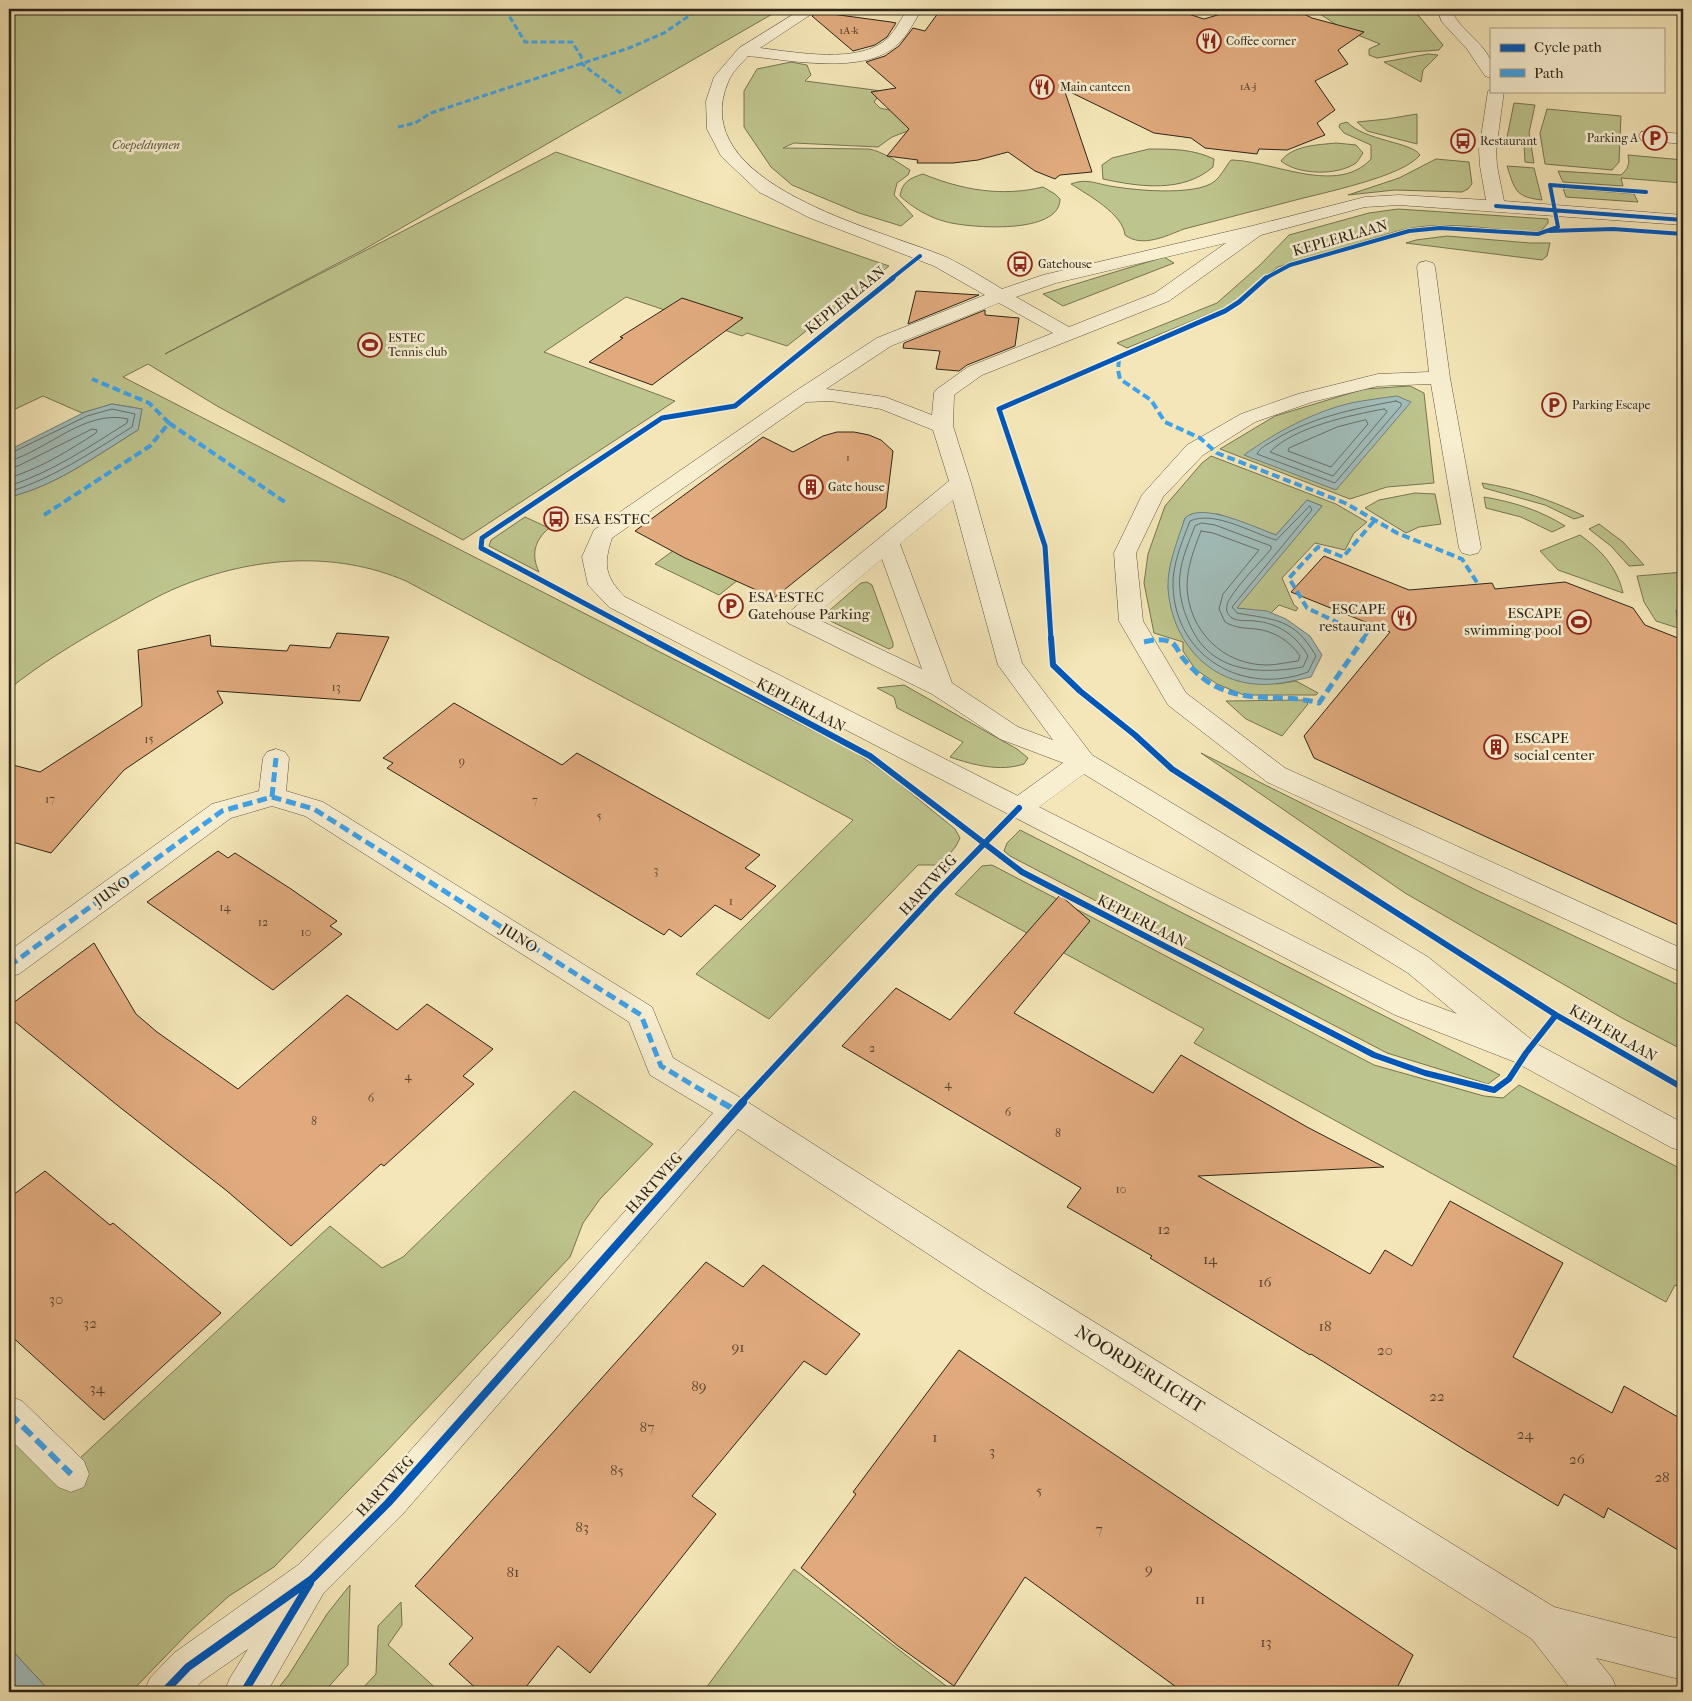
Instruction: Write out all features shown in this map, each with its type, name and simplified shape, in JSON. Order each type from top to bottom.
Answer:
[{"type":"street","name":"KEPLERLAAN","points":[[812,9],[744,51],[722,77],[714,101],[715,129],[729,156],[764,188],[816,214],[941,262],[1068,334]]},
{"type":"street","points":[[744,51],[820,58],[849,58],[873,53],[892,42],[915,9]]},
{"type":"street","points":[[1444,9],[1447,19],[1472,46],[1490,72]]},
{"type":"street","points":[[1496,92],[1496,105],[1487,145],[1496,206]]},
{"type":"street","points":[[1648,136],[1683,139]]},
{"type":"street","name":"KEPLERLAAN","points":[[1083,761],[1010,666],[960,483],[942,426],[944,393],[975,371],[1162,297],[1255,231],[1365,202],[1399,200],[1683,220]]},
{"type":"street","points":[[999,296],[1050,279],[1255,231]]},
{"type":"street","points":[[1426,267],[1449,436],[1470,548]]},
{"type":"street","name":"KEPLERLAAN","points":[[999,296],[884,342],[801,396],[602,534],[594,557],[600,585],[617,602],[1406,1007],[1526,1053],[1683,1138]]},
{"type":"street","points":[[1440,378],[1378,380],[1304,398],[1248,418],[1195,450],[1154,495],[1125,554],[1132,621],[1177,700],[1276,774],[1683,962]]},
{"type":"street","points":[[801,396],[831,395],[885,403],[942,426]]},
{"type":"street","name":"KEPLERLAAN","points":[[960,483],[796,618],[941,688],[1009,733],[1083,761],[1418,966],[1526,1053]]},
{"type":"street","points":[[888,542],[941,688]]},
{"type":"street","points":[[272,797],[276,758]]},
{"type":"street","points":[[1019,808],[1083,761]]},
{"type":"street","name":"JUNO","points":[[9,966],[222,811],[272,797],[314,809],[641,1015],[661,1066],[735,1110]]},
{"type":"street","name":"HARTWEG","points":[[164,1692],[188,1667],[312,1579],[388,1503],[735,1110]]},
{"type":"street","name":"NOORDERLICHT","points":[[735,1110],[984,1271],[1546,1625],[1683,1660]]},
{"type":"street","points":[[9,1413],[71,1474]]},
{"type":"street","name":"HARTWEG","points":[[244,1692],[312,1579]]},
{"type":"street","name":"NOORDERLICHT","points":[[1546,1625],[1598,1692]]},
{"type":"green space","name":"Coepelduynen","points":[[9,9],[781,9],[363,250],[165,354],[556,152],[889,266],[787,346],[747,333],[742,336],[626,297],[544,352],[675,401],[463,540],[217,406],[148,364],[123,377],[855,752],[890,776],[955,829],[960,838],[941,865],[918,865],[769,1019],[696,974],[853,820],[406,581],[379,571],[351,565],[322,561],[294,561],[236,569],[208,576],[145,603],[45,662],[9,689],[9,497],[60,478],[138,430],[142,409],[112,404],[82,413],[43,396],[9,412]]},
{"type":"green space","points":[[1302,9],[1407,9],[1419,16],[1443,45],[1439,50],[1377,58],[1369,55],[1369,49],[1380,44],[1343,29],[1320,14]]},
{"type":"green space","points":[[1428,54],[1438,55],[1423,70],[1421,82],[1384,62]]},
{"type":"green space","points":[[791,62],[807,65],[811,75],[805,81],[882,91],[874,102],[880,108],[916,116],[926,124],[892,137],[878,147],[794,143],[783,148],[875,150],[910,170],[908,175],[897,183],[894,195],[913,216],[901,226],[859,213],[792,185],[771,167],[744,127],[744,91],[757,69]]},
{"type":"green space","points":[[1514,103],[1535,105],[1529,133],[1534,163],[1525,162],[1524,144],[1506,142]]},
{"type":"green space","points":[[1547,109],[1621,116],[1619,162],[1612,170],[1545,164],[1540,133]]},
{"type":"green space","points":[[1417,114],[1417,144],[1367,131],[1357,122],[1387,119]]},
{"type":"green space","points":[[1347,122],[1365,133],[1408,147],[1420,155],[1411,163],[1380,177],[1184,229],[1146,241],[1132,239],[1125,235],[1123,227],[1112,213],[1095,199],[1071,184],[1084,181],[1145,190],[1178,191],[1193,189],[1206,186],[1215,181],[1231,160],[1304,174],[1341,175],[1357,170],[1371,159],[1371,145],[1344,133],[1339,127],[1340,124]]},
{"type":"green space","points":[[1336,143],[1356,145],[1363,153],[1356,163],[1328,172],[1297,169],[1281,161],[1299,149],[1314,145]]},
{"type":"green space","points":[[1149,149],[1198,153],[1214,159],[1213,167],[1188,181],[1161,186],[1146,186],[1103,179],[1102,165],[1112,158]]},
{"type":"green space","points":[[1628,155],[1683,160],[1683,183],[1621,178],[1623,186],[1563,182],[1558,171],[1621,175],[1628,166]]},
{"type":"green space","points":[[1436,159],[1469,162],[1472,184],[1468,189],[1462,192],[1395,190],[1348,195],[1399,178]]},
{"type":"green space","points":[[1507,166],[1534,168],[1542,200],[1526,197],[1517,191]]},
{"type":"green space","points":[[923,174],[967,188],[997,192],[1043,187],[1060,199],[1056,211],[1046,219],[1030,224],[993,227],[958,224],[928,215],[910,205],[900,196],[907,181]]},
{"type":"green space","points":[[1563,188],[1634,194],[1638,202],[1566,197]]},
{"type":"green space","points":[[1398,209],[1548,219],[1548,223],[1541,231],[1534,232],[1466,226],[1431,226],[1398,231],[1278,267],[1230,305],[1127,348],[1117,343],[1217,303],[1260,265],[1289,235],[1369,213]]},
{"type":"green space","points":[[1447,236],[1550,243],[1547,256],[1542,260],[1406,243]]},
{"type":"green space","points":[[1164,257],[1174,263],[1063,306],[1043,294]]},
{"type":"green space","points":[[1410,386],[1424,393],[1434,483],[1387,487],[1350,499],[1220,449],[1275,416],[1364,389]]},
{"type":"green space","points":[[1211,456],[1336,504],[1367,522],[1354,533],[1345,550],[1315,543],[1282,578],[1294,605],[1298,608],[1296,611],[1279,605],[1271,613],[1236,608],[1322,506],[1307,500],[1276,535],[1218,514],[1185,518],[1171,564],[1168,588],[1277,684],[1296,681],[1318,693],[1316,695],[1244,695],[1217,684],[1195,669],[1183,651],[1183,642],[1154,633],[1144,583],[1148,554],[1165,506],[1202,463]]},
{"type":"green space","points":[[1482,483],[1509,488],[1535,496],[1584,516],[1574,519],[1545,505],[1484,488]]},
{"type":"green space","points":[[1415,493],[1435,494],[1441,524],[1419,527],[1406,533],[1365,508],[1379,500]]},
{"type":"green space","points":[[1484,497],[1526,507],[1546,515],[1565,526],[1552,532],[1521,517],[1486,508]]},
{"type":"green space","points":[[525,517],[549,528],[540,538],[535,548],[535,560],[539,572],[489,546],[491,540]]},
{"type":"green space","points":[[1599,524],[1623,542],[1644,565],[1629,566],[1611,546],[1589,529]]},
{"type":"green space","points":[[708,525],[771,554],[719,595],[655,564]]},
{"type":"green space","points":[[1580,535],[1607,560],[1617,575],[1623,593],[1558,570],[1540,551]]},
{"type":"green space","points":[[1683,572],[1683,610],[1676,610],[1678,628],[1656,621],[1644,602],[1637,576]]},
{"type":"green space","points":[[867,582],[872,585],[893,643],[893,647],[889,649],[822,617],[861,583]]},
{"type":"green space","points":[[904,685],[1017,749],[1028,758],[1024,764],[996,767],[977,765],[950,757],[963,742],[897,708],[894,697],[877,688]]},
{"type":"green space","points":[[1304,700],[1308,704],[1282,736],[1246,719],[1226,701]]},
{"type":"green space","points":[[1201,753],[1476,890],[1683,987],[1683,1050],[1622,1018],[1405,893]]},
{"type":"green space","points":[[1020,830],[1500,1075],[1488,1084],[1387,1053],[1010,856],[1004,851],[1007,843]]},
{"type":"green space","points":[[992,865],[1374,1065],[1484,1096],[1503,1098],[1519,1085],[1683,1170],[1683,1289],[1675,1285],[1666,1302],[1194,1043],[1204,1029],[955,894],[982,866]]},
{"type":"green space","points":[[574,1091],[653,1144],[600,1199],[583,1223],[570,1257],[384,1454],[274,1567],[229,1596],[189,1632],[131,1692],[38,1692],[44,1685],[9,1647],[9,1434],[53,1476],[79,1459],[330,1226],[382,1268],[403,1257]]},
{"type":"green space","points":[[794,1569],[954,1692],[703,1692]]},
{"type":"green space","points":[[350,1585],[348,1665],[324,1692],[275,1692],[288,1676],[327,1614]]},
{"type":"green space","points":[[401,1602],[402,1625],[388,1645],[440,1692],[359,1692],[376,1674],[378,1626]]},
{"type":"water","points":[[1397,396],[1411,402],[1336,490],[1244,455],[1269,438],[1309,417],[1351,403]]},
{"type":"water","points":[[112,404],[142,409],[138,430],[60,478],[9,497],[9,450],[85,412]]},
{"type":"water","points":[[1307,500],[1322,506],[1237,608],[1267,611],[1286,619],[1310,636],[1322,655],[1311,677],[1283,683],[1254,684],[1220,674],[1193,652],[1183,639],[1171,606],[1168,588],[1169,570],[1185,518],[1204,512],[1216,514],[1276,535]]},
{"type":"water","points":[[9,1647],[45,1686],[38,1692],[9,1692]]},
{"type":"building","points":[[941,9],[1173,9],[1204,19],[1231,11],[1268,9],[1302,13],[1312,18],[1364,32],[1338,50],[1348,64],[1315,81],[1335,110],[1317,123],[1325,135],[1287,150],[1259,149],[1257,154],[1205,148],[1191,138],[1154,133],[1064,89],[1092,172],[1060,175],[1055,179],[1035,171],[1008,152],[978,160],[953,163],[917,163],[918,160],[887,156],[909,129],[871,92],[896,88],[866,62],[885,56],[899,46],[913,28],[925,31]]},
{"type":"building","points":[[817,12],[896,23],[887,37],[875,45],[853,51],[812,16]]},
{"type":"building","points":[[916,291],[979,295],[908,324]]},
{"type":"building","points":[[682,298],[743,318],[652,385],[589,362],[623,338],[620,337]]},
{"type":"building","points":[[985,310],[985,315],[1019,318],[1015,346],[967,365],[959,371],[936,369],[940,351],[903,348],[904,343]]},
{"type":"building","points":[[837,432],[854,432],[869,435],[881,440],[893,451],[886,508],[774,598],[685,558],[635,531],[763,437],[793,452],[823,436]]},
{"type":"building","name":"ESCAPE social center","points":[[1324,556],[1409,590],[1492,583],[1495,589],[1565,582],[1633,608],[1645,625],[1683,640],[1683,927],[1314,758],[1304,736],[1390,632],[1291,592]]},
{"type":"building","points":[[337,633],[389,637],[360,701],[217,691],[223,703],[124,770],[51,853],[9,841],[9,764],[40,772],[142,706],[138,650],[210,635],[211,646],[287,651],[290,645],[330,648]]},
{"type":"building","points":[[454,703],[562,765],[577,753],[760,855],[745,868],[776,886],[741,920],[715,905],[681,937],[669,929],[664,935],[387,768],[393,763],[383,758]]},
{"type":"building","points":[[218,851],[228,858],[235,853],[337,921],[330,926],[342,934],[273,990],[147,902]]},
{"type":"building","points":[[1060,895],[1090,921],[1014,1013],[1153,1093],[1181,1055],[1307,1127],[1384,1167],[1198,1176],[1370,1274],[1385,1250],[1412,1266],[1450,1201],[1563,1263],[1513,1357],[1612,1413],[1624,1386],[1683,1420],[1683,1553],[1608,1508],[1604,1518],[1564,1494],[1558,1506],[1465,1450],[1311,1354],[1150,1258],[1152,1256],[1067,1207],[1081,1188],[842,1046],[896,988],[950,1020]]},
{"type":"building","points":[[94,943],[136,1014],[157,1032],[238,1089],[347,995],[397,1030],[427,1004],[493,1049],[463,1076],[474,1084],[384,1166],[381,1164],[291,1246],[227,1191],[9,1017],[9,1006]]},
{"type":"building","points":[[45,1171],[110,1225],[113,1223],[221,1313],[104,1420],[9,1334],[9,1198]]},
{"type":"building","points":[[706,1262],[743,1287],[763,1265],[860,1334],[826,1375],[804,1361],[692,1496],[716,1514],[590,1673],[558,1646],[522,1692],[480,1692],[449,1664],[473,1638],[415,1586]]},
{"type":"building","points":[[959,1350],[1413,1655],[1395,1692],[1183,1692],[1025,1577],[954,1686],[898,1646],[801,1568],[856,1494],[853,1492]]},
{"type":"marked path","points":[[505,9],[525,42],[572,42],[581,56],[582,64],[623,95]]},
{"type":"marked path","points":[[398,127],[415,123],[431,113],[629,48],[664,33],[699,9]]},
{"type":"marked path","points":[[1119,359],[1118,370],[1120,379],[1151,400],[1162,419],[1168,424],[1200,438],[1217,453],[1345,503],[1397,533],[1462,559],[1478,584]]},
{"type":"marked path","points":[[44,515],[150,446],[169,423],[149,403],[92,379]]},
{"type":"marked path","points":[[169,423],[285,502]]},
{"type":"marked path","points":[[1144,642],[1157,639],[1172,642],[1200,676],[1222,690],[1235,695],[1299,699],[1319,703],[1367,633],[1345,626],[1307,608],[1289,578],[1318,547],[1343,557],[1375,520]]},
{"type":"marked path","points":[[272,797],[276,758]]},
{"type":"marked path","points":[[9,966],[222,811],[272,797],[314,809],[641,1015],[661,1066],[735,1110]]},
{"type":"marked path","points":[[9,1413],[71,1474]]},
{"type":"cycle path","points":[[1646,192],[1550,185],[1558,227],[1538,234],[1440,228],[1409,231],[1290,265],[1266,278],[1239,302],[1225,311],[999,409],[1045,546],[1053,665],[1071,683],[1135,735],[1172,769],[1556,1015],[1683,1088]]},
{"type":"cycle path","points":[[1496,206],[1683,220]]},
{"type":"cycle path","points":[[1549,231],[1613,229],[1683,234]]},
{"type":"cycle path","points":[[920,256],[735,406],[662,418],[482,538],[481,548],[870,756],[1022,872],[1374,1055],[1425,1073],[1494,1090],[1509,1079],[1526,1053],[1556,1015]]},
{"type":"cycle path","points":[[164,1692],[188,1667],[312,1579],[388,1503],[735,1110],[938,891],[1019,808]]},
{"type":"cycle path","points":[[244,1692],[310,1583]]},
{"type":"place","name":"Coffee corner","points":[[1209,41]]},
{"type":"place","name":"Main canteen","points":[[1042,87]]},
{"type":"place","name":"Parking A","points":[[1655,138]]},
{"type":"place","name":"Restaurant","points":[[1463,141]]},
{"type":"place","name":"Gatehouse","points":[[1020,264]]},
{"type":"place","name":"ESTEC Tennis club","points":[[370,345]]},
{"type":"place","name":"Parking Escape","points":[[1554,405]]},
{"type":"place","name":"Gate house","points":[[811,487]]},
{"type":"place","name":"ESA ESTEC","points":[[556,519]]},
{"type":"place","name":"ESA ESTEC Gatehouse Parking","points":[[731,606]]},
{"type":"place","name":"ESCAPE restaurant","points":[[1404,618]]},
{"type":"place","name":"ESCAPE swimming pool","points":[[1579,622]]},
{"type":"place","name":"ESCAPE social center","points":[[1496,747]]}]
